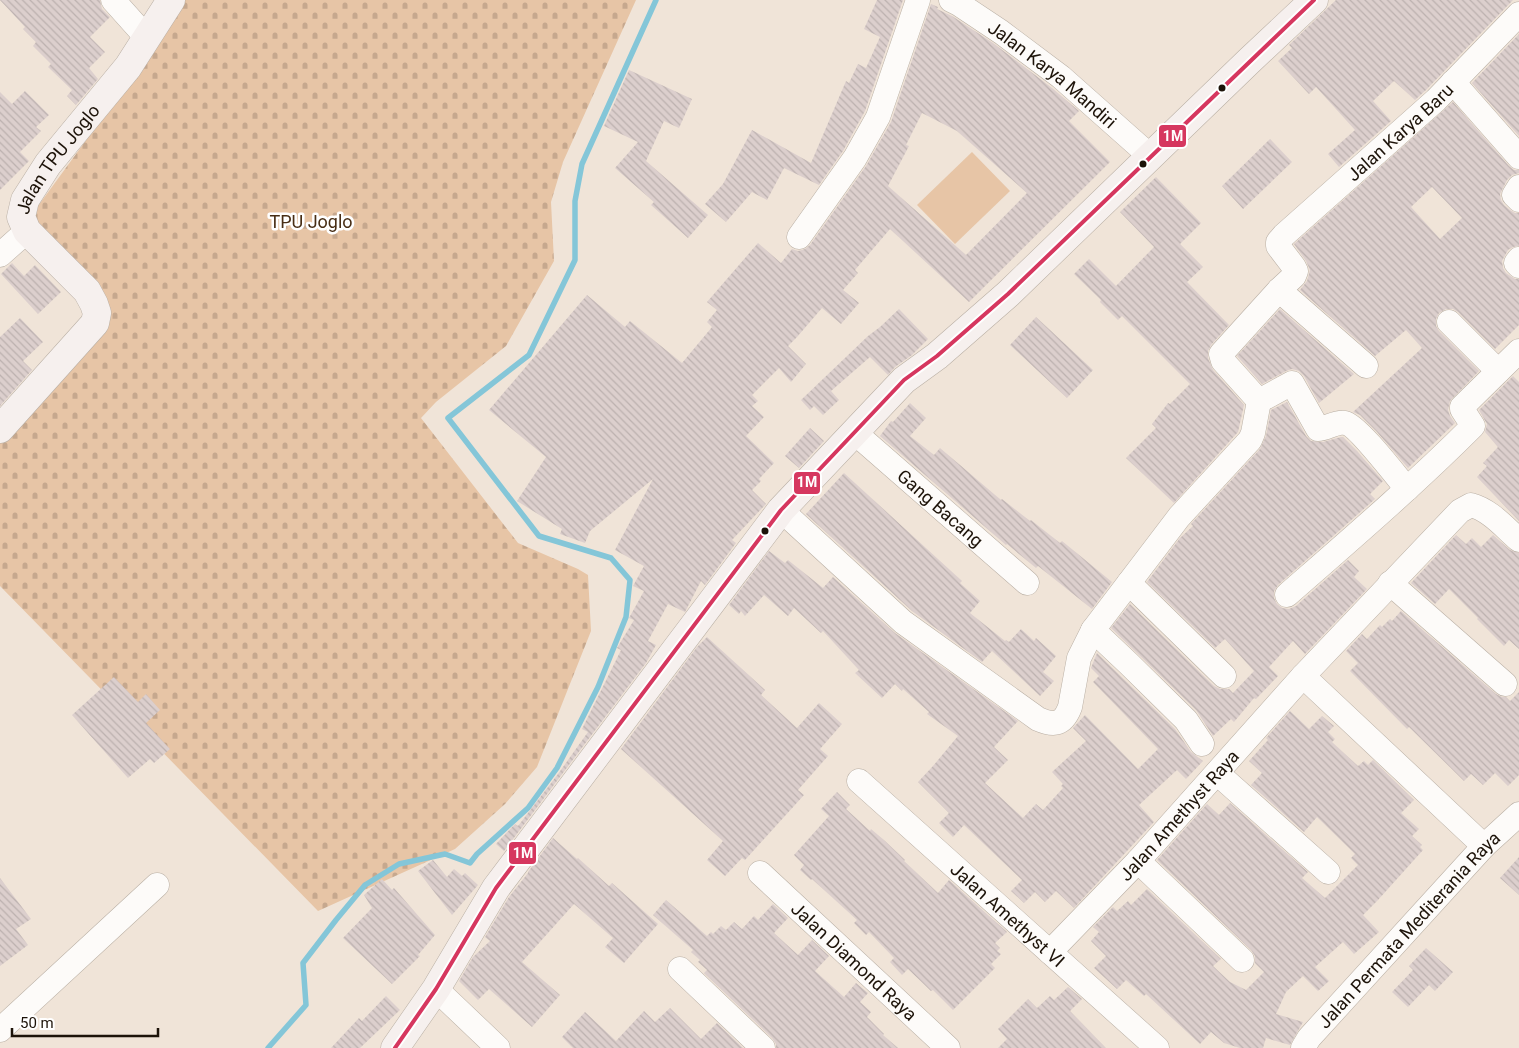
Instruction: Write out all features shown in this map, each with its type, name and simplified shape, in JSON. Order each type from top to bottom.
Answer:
[{"type":"main road","name":"Jalan TPU Joglo","points":[[2,420],[95,323],[97,313],[87,291],[27,231],[21,217],[25,200],[48,164],[128,67],[171,0]]},
{"type":"main road","points":[[395,1048],[436,989],[496,888],[782,510],[904,380],[937,356],[1008,294],[1314,0]]},
{"type":"street","points":[[113,0],[147,38]]},
{"type":"street","points":[[799,237],[855,158],[878,117],[918,0]]},
{"type":"street","name":"Jalan Karya Mandiri","points":[[951,0],[1001,32],[1061,77],[1144,162]]},
{"type":"street","name":"Jalan Karya Baru","points":[[1279,290],[1294,276],[1296,271],[1278,246],[1278,242],[1284,235],[1436,100],[1519,14]]},
{"type":"street","points":[[1453,82],[1519,157]]},
{"type":"street","points":[[1101,132],[1144,162]]},
{"type":"street","points":[[1519,187],[1514,195],[1519,200]]},
{"type":"street","points":[[0,255],[27,231]]},
{"type":"street","points":[[1519,259],[1516,263],[1519,266]]},
{"type":"street","points":[[1259,401],[1223,361],[1221,354],[1279,290],[1366,366]]},
{"type":"street","points":[[1449,322],[1498,371]]},
{"type":"street","points":[[1287,595],[1407,489],[1474,426],[1462,408],[1519,351]]},
{"type":"street","points":[[1259,401],[1292,383],[1318,429],[1340,423],[1349,425],[1362,437],[1407,489]]},
{"type":"street","points":[[782,510],[903,622],[1038,719],[1048,723],[1056,723],[1063,719],[1070,707],[1079,658],[1093,630],[1179,517],[1250,440],[1259,401]]},
{"type":"street","name":"Gang Bacang","points":[[854,432],[1027,583]]},
{"type":"street","name":"Jalan Amethyst Raya","points":[[1050,952],[1138,861],[1303,676],[1452,518],[1471,505],[1480,507],[1519,540]]},
{"type":"street","points":[[1129,583],[1224,676]]},
{"type":"street","points":[[1390,583],[1505,684]]},
{"type":"street","points":[[1093,630],[1186,720],[1202,744]]},
{"type":"street","points":[[1303,676],[1484,846]]},
{"type":"street","points":[[1217,773],[1328,872]]},
{"type":"street","name":"Jalan Amethyst VI","points":[[859,781],[1157,1048]]},
{"type":"street","name":"Jalan Permata Mediterania Raya","points":[[1302,1048],[1308,1038],[1484,846],[1519,814]]},
{"type":"street","points":[[1138,861],[1242,960]]},
{"type":"street","name":"Jalan Diamond Raya","points":[[760,873],[948,1048]]},
{"type":"street","points":[[0,1030],[157,885]]},
{"type":"street","points":[[680,969],[763,1048]]},
{"type":"street","points":[[436,989],[498,1048]]},
{"type":"green space","name":"TPU Joglo","points":[[183,0],[636,0],[563,162],[551,202],[554,261],[506,346],[436,402],[421,418],[518,543],[588,575],[591,631],[537,767],[505,804],[455,849],[318,911],[0,586],[0,432],[109,314],[31,238],[38,206],[136,72]]},
{"type":"green space","points":[[972,152],[1010,191],[955,244],[917,205]]},
{"type":"building","points":[[0,0],[100,0],[102,9],[110,17],[90,37],[105,52],[89,68],[98,79],[76,105],[67,96],[72,90],[48,67],[51,64],[33,46],[36,42]]},
{"type":"building","points":[[877,0],[903,0],[865,111],[843,151],[819,185],[784,168],[767,200],[752,192],[726,222],[705,204],[723,184],[752,130],[811,163],[846,81],[849,83],[858,64],[866,68],[880,37],[864,29]]},
{"type":"building","points":[[1336,0],[1513,0],[1415,100],[1394,81],[1373,101],[1391,121],[1339,167],[1328,154],[1355,130],[1316,87],[1309,94],[1278,61],[1292,48],[1289,45]]},
{"type":"building","points":[[931,4],[993,43],[1079,111],[1069,121],[1110,162],[969,302],[890,229],[855,270],[858,273],[843,290],[859,303],[841,324],[822,308],[788,346],[806,364],[791,382],[779,368],[752,395],[758,401],[752,406],[764,417],[746,436],[774,463],[759,479],[761,481],[752,490],[766,504],[732,540],[736,543],[705,585],[701,581],[685,612],[668,604],[648,641],[656,645],[646,663],[504,851],[496,844],[515,824],[518,826],[588,732],[582,729],[621,650],[617,648],[634,620],[629,618],[644,591],[633,586],[644,566],[615,550],[653,479],[590,531],[585,543],[560,534],[562,529],[517,501],[546,457],[489,410],[587,295],[625,327],[630,321],[682,363],[712,327],[707,322],[717,310],[707,302],[758,243],[781,263],[792,249],[798,251],[810,245],[866,166],[891,122]],"holes":[[[922,113],[957,131],[1027,193],[966,255],[888,186],[909,146],[906,145]]]},
{"type":"building","points":[[1519,34],[1519,136],[1472,83]]},
{"type":"building","points":[[629,70],[692,99],[679,128],[664,121],[646,161],[708,215],[688,238],[651,205],[654,202],[615,168],[638,142],[604,126]]},
{"type":"building","points":[[25,91],[49,115],[36,127],[41,131],[20,152],[29,161],[0,190],[0,92],[12,104]]},
{"type":"building","points":[[1453,102],[1509,166],[1514,170],[1519,170],[1519,173],[1512,175],[1507,180],[1500,194],[1504,205],[1515,213],[1519,213],[1519,246],[1508,250],[1502,261],[1506,273],[1515,279],[1519,279],[1519,325],[1495,349],[1458,312],[1453,309],[1446,309],[1439,313],[1436,319],[1436,326],[1439,331],[1479,371],[1450,401],[1448,410],[1455,423],[1408,468],[1377,432],[1360,415],[1353,412],[1422,348],[1406,330],[1375,356],[1300,290],[1307,281],[1310,270],[1294,244]],"holes":[[[1432,187],[1462,218],[1440,239],[1411,207]]]},
{"type":"building","points":[[1270,139],[1292,162],[1243,209],[1222,186]]},
{"type":"building","points":[[1156,177],[1201,223],[1180,244],[1203,267],[1187,282],[1229,325],[1211,345],[1208,351],[1208,358],[1213,370],[1244,405],[1238,432],[1174,503],[1126,458],[1156,428],[1152,424],[1168,403],[1170,404],[1190,384],[1122,316],[1118,320],[1100,302],[1101,300],[1074,274],[1089,259],[1116,286],[1154,247],[1120,212]]},
{"type":"building","points":[[12,263],[24,276],[35,265],[61,292],[38,314],[1,274]]},
{"type":"building","points":[[899,309],[928,339],[888,375],[870,357],[831,391],[839,400],[823,415],[814,406],[810,410],[801,400]]},
{"type":"building","points":[[1280,309],[1354,374],[1319,403],[1304,376],[1299,371],[1292,369],[1286,371],[1262,384],[1237,356]]},
{"type":"building","points":[[1036,317],[1093,370],[1067,398],[1010,345]]},
{"type":"building","points":[[20,318],[43,342],[23,361],[32,370],[0,406],[0,337]]},
{"type":"building","points":[[1513,376],[1519,382],[1519,521],[1477,477],[1487,466],[1483,463],[1498,447],[1485,432],[1487,424],[1479,410]]},
{"type":"building","points":[[1287,402],[1306,436],[1311,441],[1323,442],[1343,437],[1383,481],[1370,494],[1375,499],[1278,585],[1274,591],[1274,598],[1282,608],[1289,609],[1296,606],[1348,560],[1359,571],[1354,577],[1367,589],[1305,654],[1293,641],[1269,667],[1278,676],[1256,699],[1254,698],[1234,722],[1231,719],[1213,736],[1196,710],[1111,628],[1130,604],[1214,686],[1220,689],[1229,689],[1233,693],[1254,671],[1225,639],[1215,648],[1147,582],[1180,538],[1193,526],[1191,524],[1260,449],[1266,436],[1271,410]]},
{"type":"building","points":[[910,403],[926,418],[910,436],[934,455],[940,448],[1001,500],[1031,520],[1060,543],[1062,541],[1112,582],[1092,609],[1038,566],[1036,568],[1006,545],[880,436],[891,421],[893,422]]},
{"type":"building","points":[[810,428],[824,441],[799,468],[785,456]]},
{"type":"building","points":[[844,473],[962,581],[960,583],[980,601],[970,613],[1005,641],[1009,642],[1021,629],[1034,641],[1036,638],[1056,656],[1043,672],[1054,681],[1040,696],[992,651],[982,662],[912,611],[806,514]]},
{"type":"building","points":[[1456,535],[1466,544],[1472,538],[1481,547],[1493,535],[1510,550],[1519,553],[1519,649],[1509,640],[1504,646],[1449,589],[1435,604],[1411,583]]},
{"type":"building","points":[[769,551],[785,563],[788,560],[823,588],[833,577],[895,633],[1018,721],[994,747],[1008,760],[985,783],[1023,818],[1036,804],[1043,810],[1063,788],[1061,786],[1063,784],[1052,772],[1086,741],[1073,728],[1085,715],[1138,769],[1158,749],[1093,682],[1099,676],[1091,668],[1097,653],[1175,729],[1191,752],[1203,761],[1186,779],[1177,770],[1139,805],[1154,822],[1074,908],[1056,891],[1045,902],[1035,892],[1024,903],[1011,891],[1022,880],[964,825],[953,837],[939,823],[949,813],[918,782],[958,736],[927,714],[929,712],[895,684],[882,698],[855,673],[859,670],[823,631],[821,633],[794,608],[788,616],[764,595],[745,616],[741,611],[739,614],[729,605]]},
{"type":"building","points":[[1401,611],[1496,694],[1506,697],[1510,701],[1519,692],[1519,775],[1508,786],[1495,773],[1483,785],[1471,774],[1464,781],[1409,727],[1407,729],[1350,671],[1358,663],[1346,651],[1362,634],[1367,639],[1380,625],[1382,627],[1390,619],[1392,621]]},
{"type":"building","points":[[707,637],[765,690],[761,695],[797,728],[819,703],[842,724],[820,749],[828,756],[798,790],[804,795],[745,860],[742,858],[725,876],[707,860],[723,841],[621,749],[697,647]]},
{"type":"building","points":[[114,677],[138,702],[146,694],[160,710],[146,723],[170,749],[154,763],[150,759],[128,778],[72,715]]},
{"type":"building","points":[[1290,711],[1309,729],[1322,716],[1334,726],[1328,732],[1335,739],[1332,742],[1358,766],[1364,761],[1368,765],[1373,760],[1414,800],[1401,813],[1419,829],[1412,836],[1422,845],[1420,847],[1423,850],[1363,915],[1379,932],[1354,954],[1343,942],[1315,967],[1329,981],[1318,991],[1303,976],[1286,992],[1276,1014],[1303,1022],[1290,1045],[1266,1038],[1263,1048],[1240,1048],[1224,1043],[1211,1032],[1200,1044],[1146,994],[1144,996],[1126,980],[1117,989],[1094,968],[1106,956],[1091,941],[1099,932],[1093,927],[1113,907],[1117,911],[1128,901],[1131,905],[1147,889],[1221,959],[1213,966],[1230,982],[1246,990],[1264,972],[1255,963],[1255,956],[1251,950],[1157,860],[1207,804],[1219,815],[1230,803],[1308,872],[1302,878],[1325,898],[1358,865],[1351,858],[1355,854],[1317,817],[1304,832],[1251,785],[1262,773],[1249,761]]},
{"type":"building","points":[[837,792],[850,805],[846,809],[870,831],[871,829],[885,841],[938,893],[949,880],[1007,932],[995,943],[1000,948],[997,951],[1001,954],[991,964],[995,968],[953,1010],[908,969],[902,975],[890,962],[894,958],[869,932],[866,935],[854,923],[857,920],[800,870],[804,865],[794,855],[829,816],[821,809]]},
{"type":"building","points":[[553,838],[609,886],[612,883],[658,924],[624,963],[605,947],[613,938],[574,904],[522,962],[560,995],[532,1027],[489,989],[478,1000],[459,981],[473,957],[490,941],[485,937],[509,897]]},
{"type":"building","points":[[1519,857],[1519,895],[1500,878]]},
{"type":"building","points":[[433,860],[447,877],[454,869],[462,876],[465,873],[478,885],[452,915],[418,871]]},
{"type":"building","points":[[0,878],[31,919],[16,929],[28,945],[0,966]]},
{"type":"building","points":[[382,879],[392,890],[394,888],[435,935],[418,955],[420,956],[392,984],[343,938],[372,908],[364,895]]},
{"type":"building","points":[[666,900],[707,936],[711,932],[713,934],[721,926],[726,930],[734,922],[742,929],[754,916],[758,920],[773,904],[788,918],[774,933],[798,955],[812,940],[829,956],[815,971],[844,997],[856,983],[868,993],[860,1002],[871,1012],[867,1017],[898,1048],[776,1048],[772,1038],[704,973],[707,970],[691,952],[693,950],[653,915]]},
{"type":"building","points":[[1426,948],[1453,972],[1435,991],[1429,985],[1408,1007],[1392,992],[1413,970],[1409,966]]},
{"type":"building","points":[[1068,987],[1082,999],[1070,1011],[1106,1048],[998,1048],[1007,1039],[998,1029],[1028,999],[1037,1008],[1050,996],[1054,1000]]},
{"type":"building","points":[[386,996],[400,1010],[360,1048],[331,1048],[359,1018],[362,1021]]},
{"type":"building","points":[[670,1008],[701,1039],[717,1023],[743,1048],[573,1048],[562,1037],[585,1012],[616,1041],[644,1011],[655,1022]]},
{"type":"waterway","points":[[268,1048],[306,1005],[303,963],[365,885],[399,864],[445,854],[470,863],[477,854],[528,808],[557,768],[598,687],[626,617],[630,580],[611,558],[539,536],[448,418],[529,355],[575,260],[575,201],[582,164],[656,0]]},
{"type":"transit line","name":"1M","points":[[395,1048],[436,989],[496,888],[781,510],[904,380],[937,356],[1008,294],[1314,0]]}]
